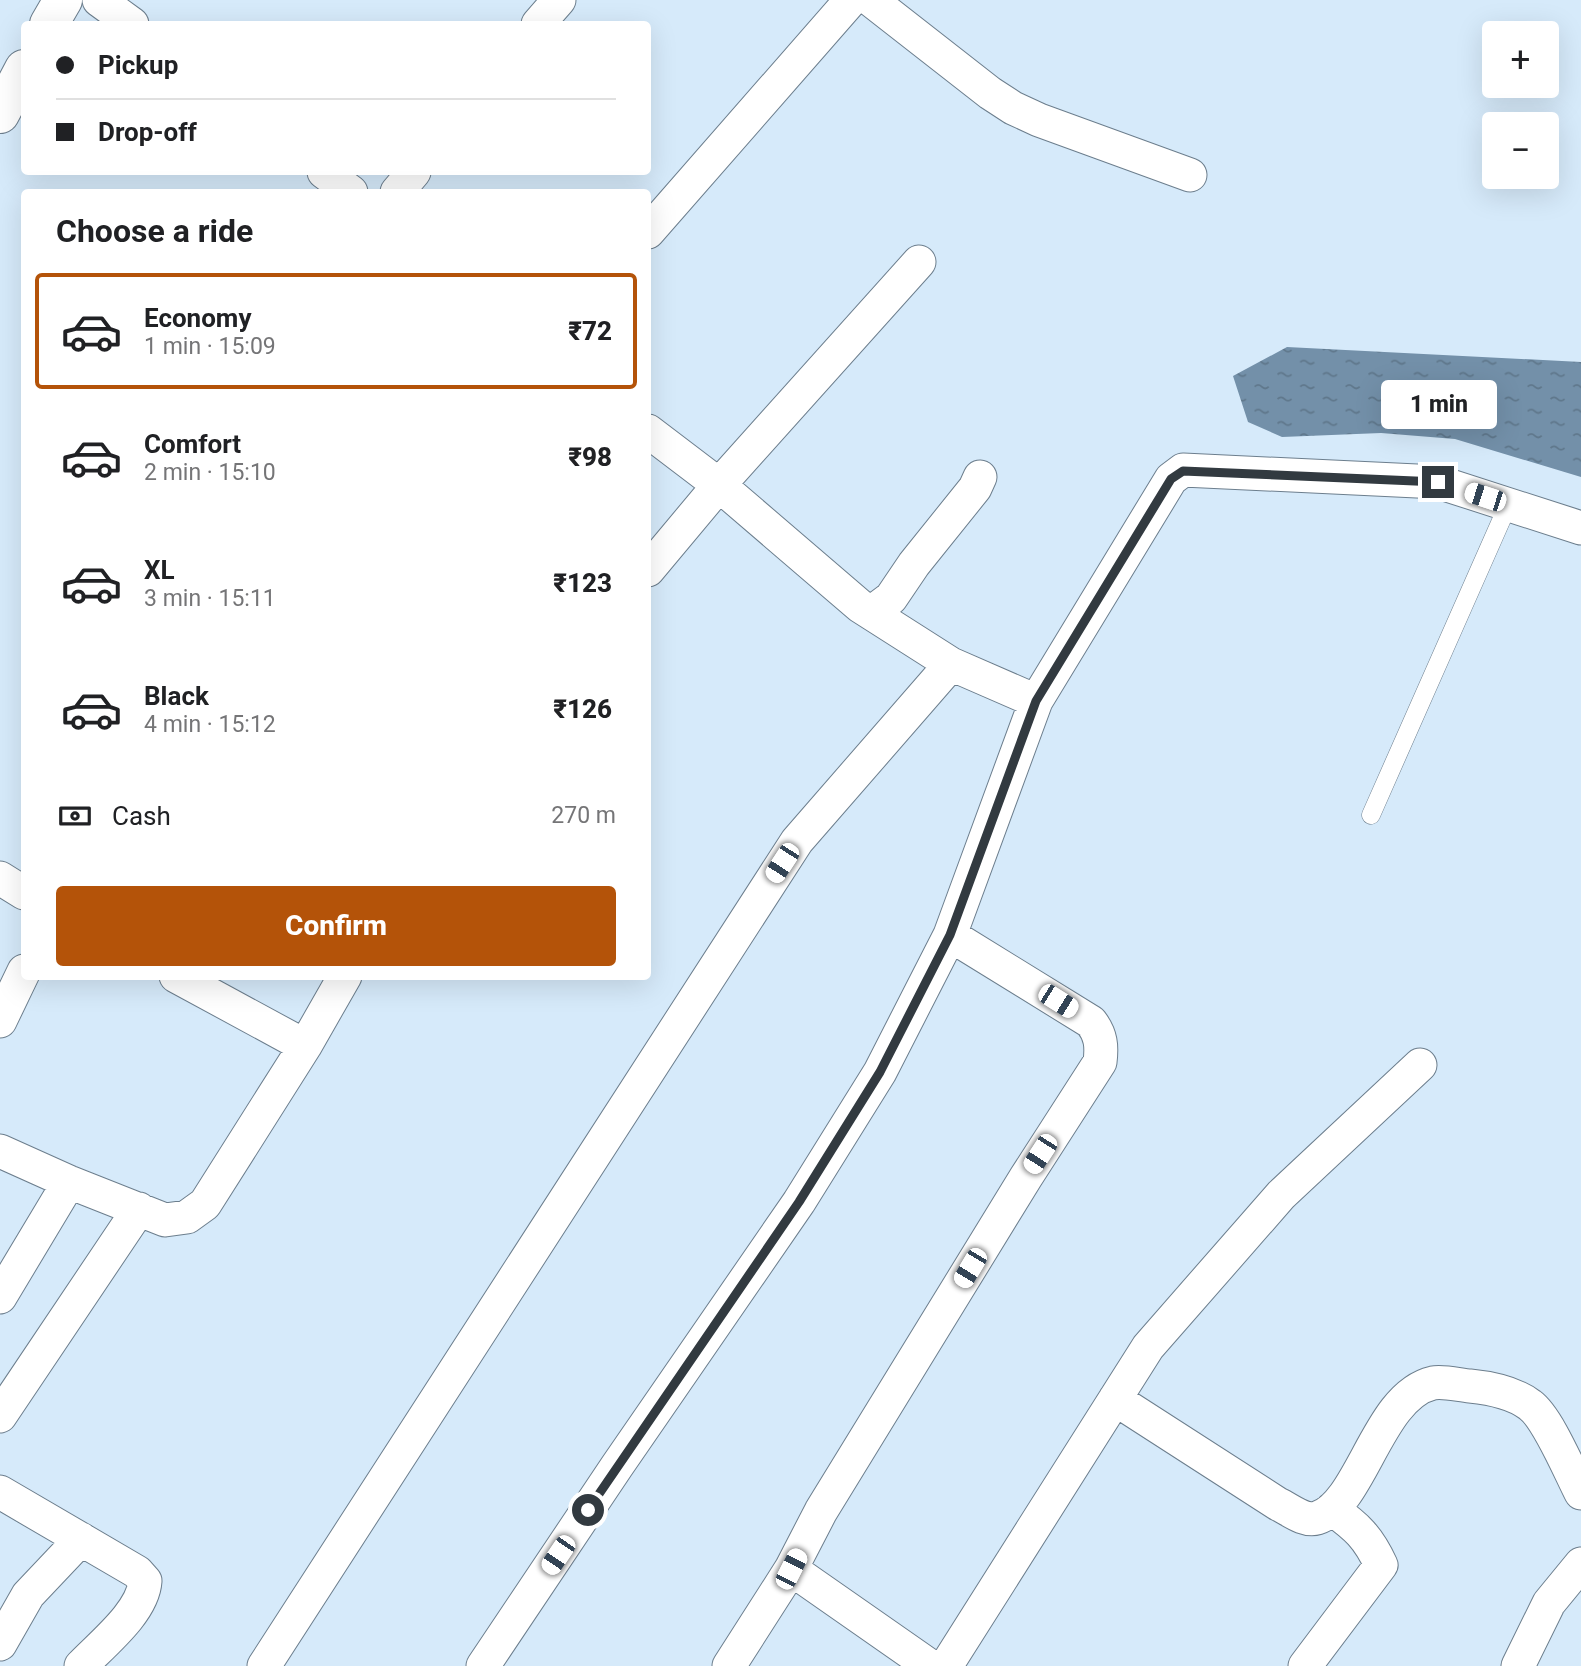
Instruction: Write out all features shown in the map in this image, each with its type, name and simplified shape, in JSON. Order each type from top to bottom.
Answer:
[{"type":"street","points":[[51,21],[63,0]]},
{"type":"street","points":[[100,0],[127,21]]},
{"type":"street","points":[[541,21],[559,0]]},
{"type":"street","points":[[651,229],[851,0]]},
{"type":"street","points":[[871,0],[1013,108],[1038,120],[1190,175]]},
{"type":"street","points":[[0,114],[21,75]]},
{"type":"street","points":[[328,175],[347,189]]},
{"type":"street","points":[[400,189],[411,175]]},
{"type":"street","points":[[651,566],[719,485],[919,262]]},
{"type":"street","points":[[651,433],[719,485],[871,613],[951,664],[1036,701]]},
{"type":"street","points":[[484,1666],[617,1466],[799,1202],[880,1072],[950,935],[1036,701],[1171,479],[1183,471],[1438,482],[1581,528]]},
{"type":"street","points":[[871,613],[891,598],[914,564],[975,488],[980,477]]},
{"type":"street","points":[[264,1666],[797,841],[951,664]]},
{"type":"street","points":[[0,878],[21,891]]},
{"type":"street","points":[[729,1666],[791,1569],[821,1511],[1026,1177],[1100,1062],[1102,1047],[1098,1031],[1091,1022],[950,935]]},
{"type":"street","points":[[0,1021],[21,977]]},
{"type":"street","points":[[183,980],[305,1046]]},
{"type":"street","points":[[0,1151],[68,1182],[165,1220],[176,1220],[198,1211],[305,1046],[343,980]]},
{"type":"street","points":[[946,1666],[1148,1347],[1281,1195],[1420,1065]]},
{"type":"street","points":[[0,1297],[68,1182]]},
{"type":"street","points":[[0,1416],[139,1209]]},
{"type":"street","points":[[1115,1399],[1278,1504],[1306,1518],[1316,1518],[1332,1509],[1346,1491],[1394,1412],[1409,1394],[1434,1382],[1491,1388],[1532,1406],[1549,1430],[1581,1493]]},
{"type":"street","points":[[0,1492],[137,1572],[145,1581],[144,1594],[137,1607],[81,1666]]},
{"type":"street","points":[[1305,1666],[1381,1565],[1371,1543],[1332,1509]]},
{"type":"street","points":[[0,1644],[28,1595],[81,1539]]},
{"type":"street","points":[[1518,1666],[1549,1604],[1581,1564]]},
{"type":"street","points":[[791,1569],[930,1666]]},
{"type":"lane","points":[[1371,816],[1508,505]]},
{"type":"water","points":[[1287,347],[1581,362],[1581,477],[1455,439],[1381,433],[1282,437],[1248,422],[1233,376]]},
{"type":"route","points":[[588,1510],[799,1202],[880,1072],[950,935],[1036,701],[1171,479],[1183,471],[1438,482]]}]
